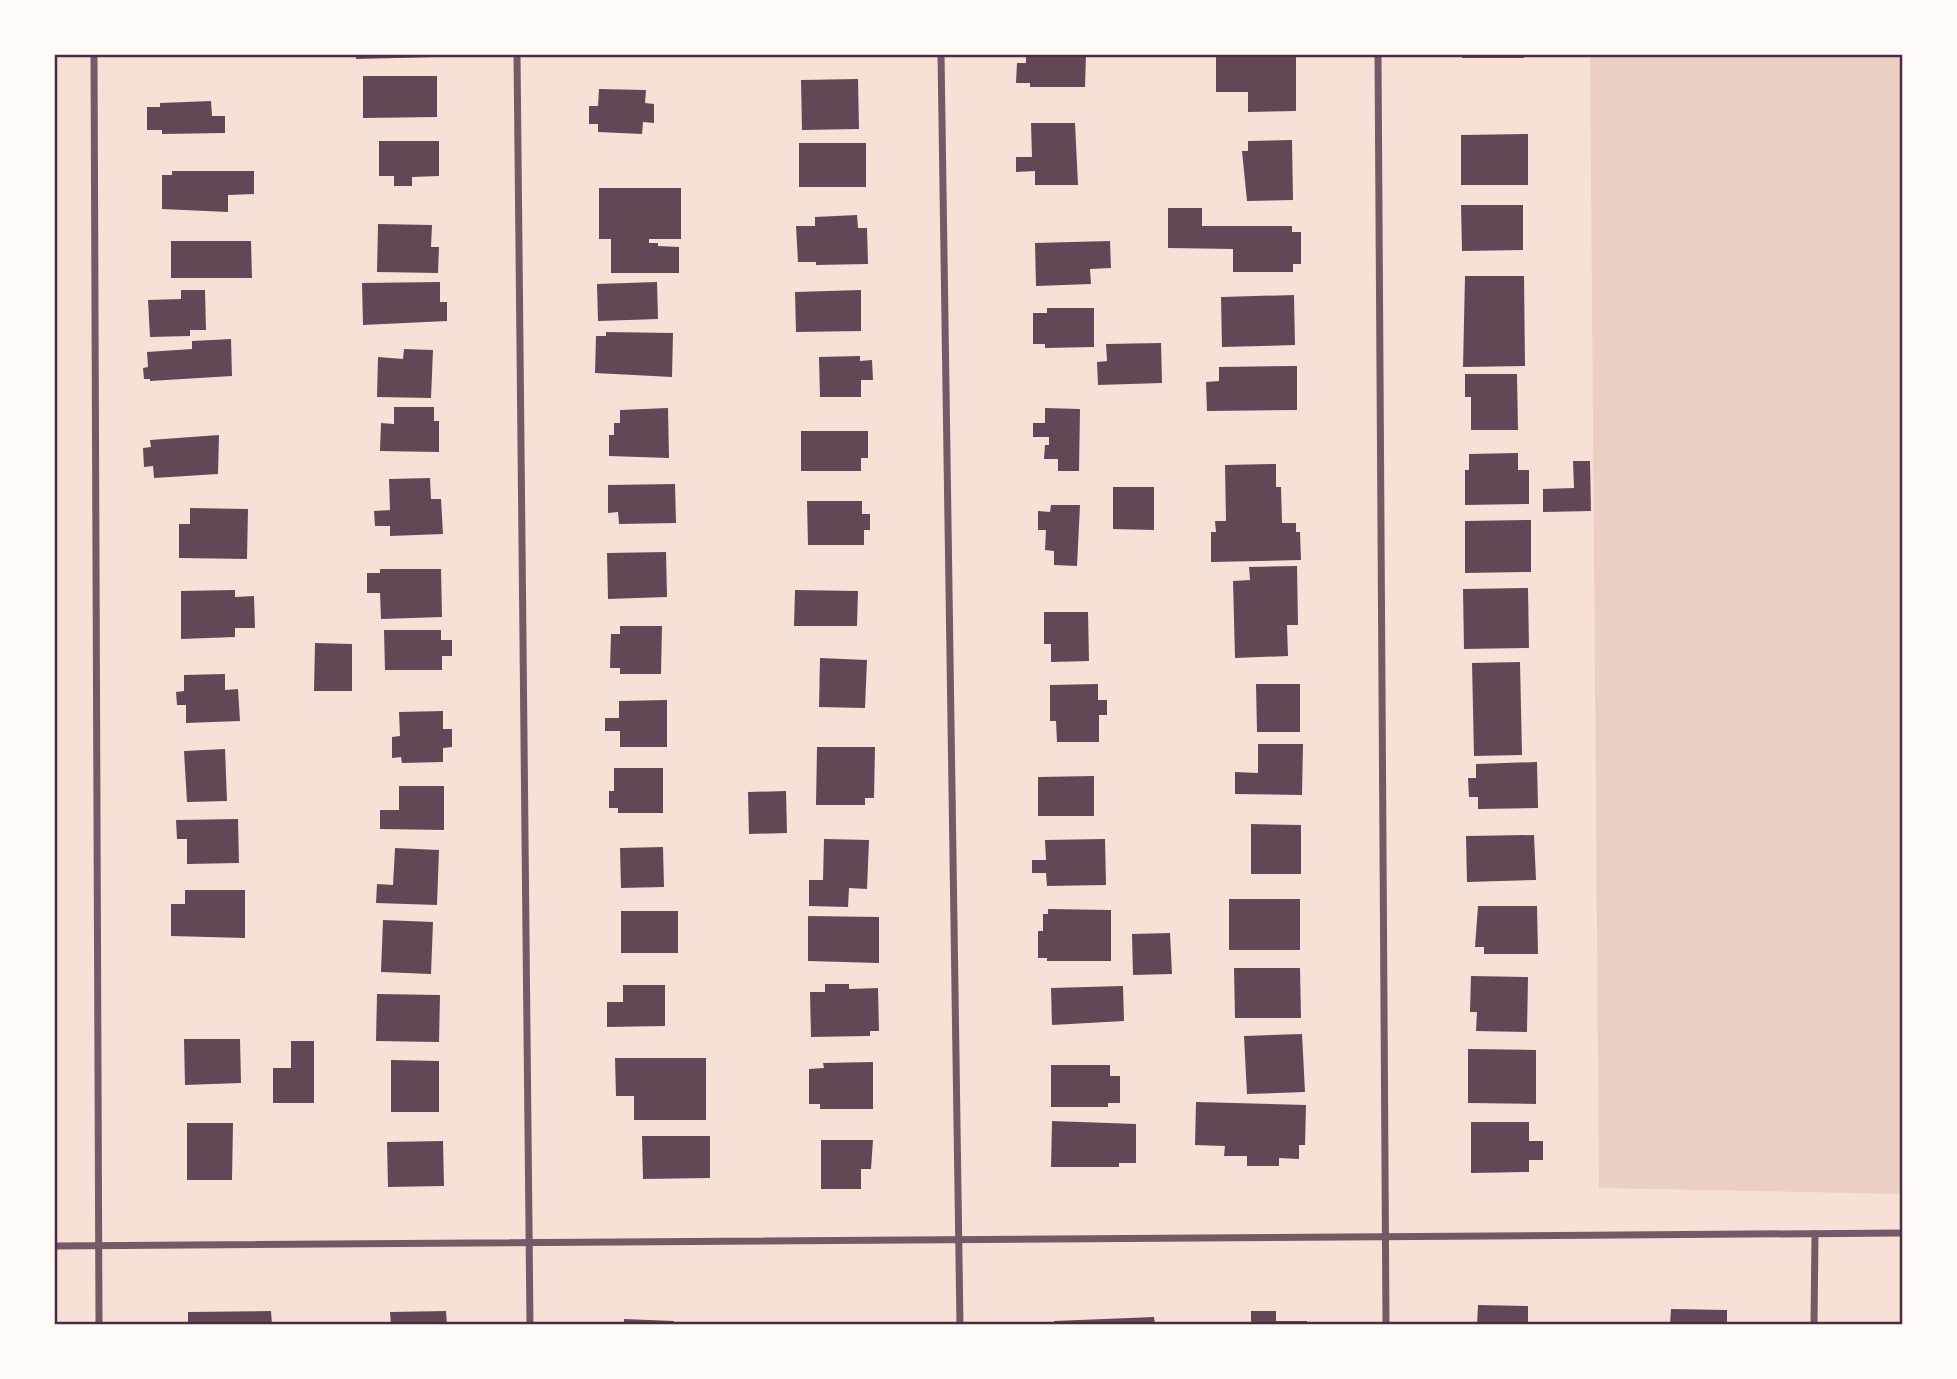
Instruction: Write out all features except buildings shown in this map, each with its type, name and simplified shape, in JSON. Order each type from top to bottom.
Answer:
[{"type":"street","points":[[93,54],[99,1325]]},
{"type":"street","points":[[517,54],[530,1325]]},
{"type":"street","points":[[941,54],[960,1325]]},
{"type":"street","points":[[1378,54],[1386,1325]]},
{"type":"street","points":[[1814,1325],[1815,1234]]},
{"type":"street","points":[[54,1246],[1903,1234]]},
{"type":"shaded area","points":[[1590,54],[1903,54],[1903,1194],[1599,1188]]}]
